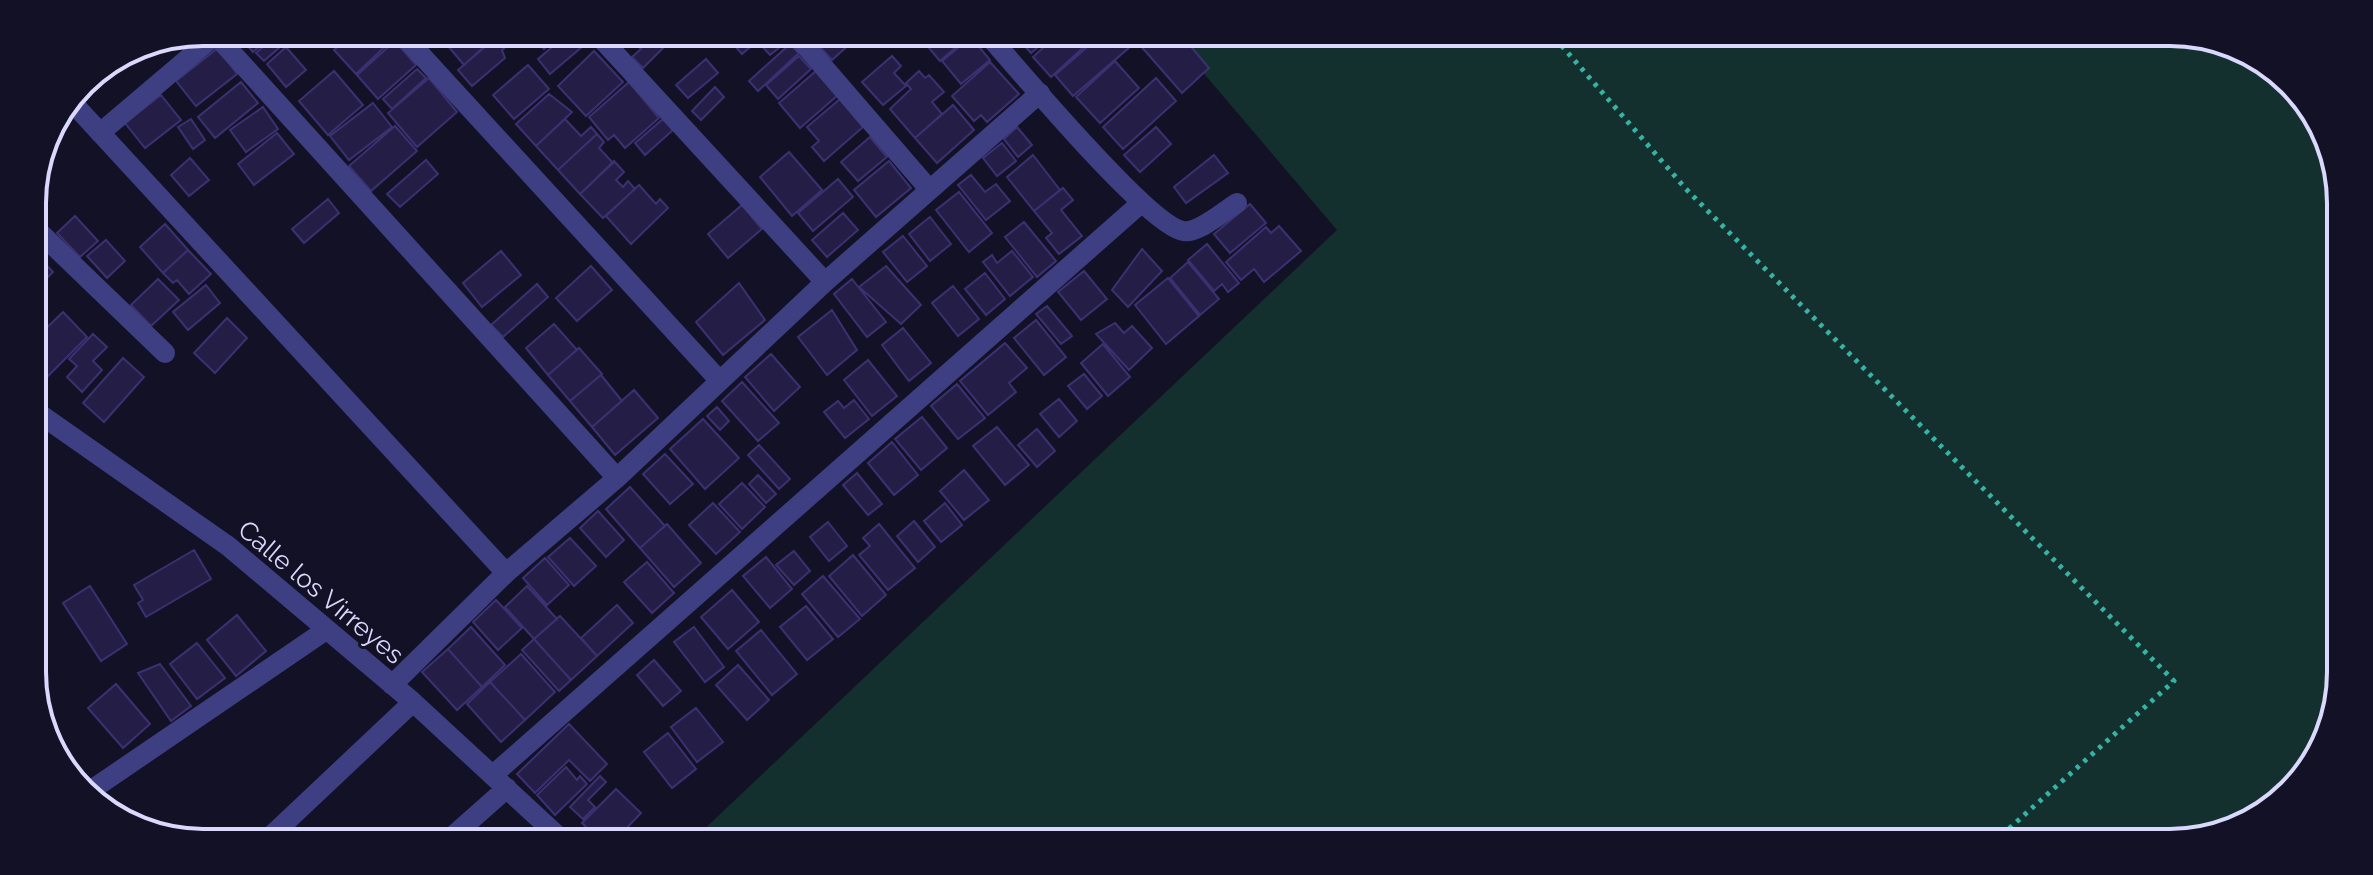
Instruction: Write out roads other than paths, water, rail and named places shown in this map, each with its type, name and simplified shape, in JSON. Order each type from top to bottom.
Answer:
[{"type":"street","points":[[100,133],[200,46]]},
{"type":"street","points":[[227,46],[617,478]]},
{"type":"street","points":[[413,46],[719,380]]},
{"type":"street","points":[[608,46],[825,282]]},
{"type":"street","points":[[806,46],[929,189]]},
{"type":"street","points":[[998,46],[1140,204],[1180,231],[1187,232],[1237,203]]},
{"type":"street","points":[[392,685],[506,573],[617,478],[825,282],[1040,93]]},
{"type":"street","points":[[78,109],[506,573]]},
{"type":"street","points":[[459,829],[500,782],[1140,204]]},
{"type":"street","points":[[46,239],[165,353]]},
{"type":"street","name":"Calle los Virreyes","points":[[46,418],[228,546],[413,702],[550,829]]},
{"type":"street","points":[[96,787],[326,630]]},
{"type":"street","points":[[278,829],[413,702]]}]
